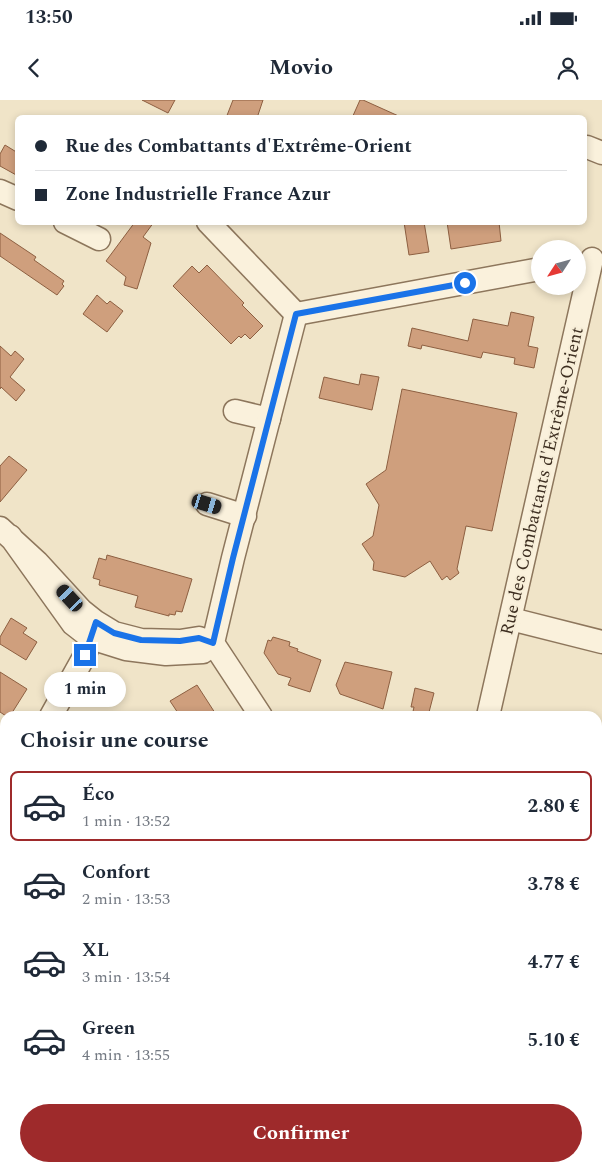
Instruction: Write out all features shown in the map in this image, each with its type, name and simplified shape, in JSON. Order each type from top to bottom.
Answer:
[{"type":"street","points":[[0,191],[15,198]]},
{"type":"street","points":[[71,225],[99,239]]},
{"type":"street","points":[[211,225],[296,314]]},
{"type":"street","name":"Rue des Combattants d'Extrême-Orient","points":[[489,711],[510,619],[594,285],[590,259]]},
{"type":"street","points":[[296,314],[531,271]]},
{"type":"street","points":[[5,532],[73,624],[93,630],[126,649],[166,654],[203,652],[213,643],[296,314]]},
{"type":"street","points":[[235,411],[269,419]]},
{"type":"street","points":[[207,504],[245,516]]},
{"type":"street","points":[[510,619],[602,642]]},
{"type":"street","points":[[54,711],[85,655],[93,630]]},
{"type":"street","points":[[213,643],[258,711]]},
{"type":"building","points":[[142,100],[175,100],[168,113]]},
{"type":"building","points":[[233,100],[263,100],[258,115],[227,115]]},
{"type":"building","points":[[360,100],[363,100],[396,115],[353,115]]},
{"type":"building","points":[[5,145],[15,151],[15,174],[0,166],[0,154]]},
{"type":"building","points":[[133,225],[152,225],[143,237],[151,243],[137,289],[124,285],[126,277],[106,261]]},
{"type":"building","points":[[404,225],[424,225],[429,252],[409,255]]},
{"type":"building","points":[[447,225],[499,225],[501,241],[451,249]]},
{"type":"building","points":[[0,233],[36,257],[34,260],[64,281],[62,284],[64,286],[57,295],[0,256]]},
{"type":"building","points":[[207,265],[244,303],[242,305],[263,326],[250,339],[245,334],[241,338],[239,336],[231,344],[173,286],[192,266],[199,273]]},
{"type":"building","points":[[97,295],[107,304],[110,301],[123,311],[107,332],[83,314]]},
{"type":"building","points":[[511,312],[534,317],[528,346],[538,348],[534,368],[514,364],[515,358],[483,352],[481,358],[422,345],[421,349],[408,346],[412,328],[468,341],[473,319],[508,326]]},
{"type":"building","points":[[0,346],[11,356],[15,351],[24,359],[10,377],[25,390],[16,401],[1,387],[0,389]]},
{"type":"building","points":[[361,374],[379,377],[372,410],[319,398],[324,377],[359,385]]},
{"type":"building","points":[[402,389],[517,413],[492,531],[466,526],[457,569],[459,573],[450,580],[447,576],[442,580],[430,561],[405,577],[373,570],[374,562],[362,544],[373,536],[379,505],[366,484],[386,470]]},
{"type":"building","points":[[9,456],[27,470],[0,502],[0,466]]},
{"type":"building","points":[[107,555],[192,579],[182,612],[176,611],[175,615],[169,614],[169,616],[135,607],[138,596],[99,585],[100,580],[93,578],[99,558],[106,560]]},
{"type":"building","points":[[11,618],[27,628],[23,633],[37,642],[26,660],[0,644],[0,637]]},
{"type":"building","points":[[273,637],[290,642],[289,646],[298,649],[297,651],[321,660],[310,692],[288,685],[291,678],[278,674],[264,653],[268,640],[271,641]]},
{"type":"building","points":[[345,662],[392,672],[383,709],[340,694],[336,685]]},
{"type":"building","points":[[0,672],[27,689],[13,711],[0,711]]},
{"type":"building","points":[[197,685],[214,711],[177,711],[170,701]]},
{"type":"building","points":[[415,688],[434,693],[429,711],[413,711],[414,707],[411,707]]},
{"type":"route","points":[[85,655],[96,622],[114,633],[141,640],[180,641],[199,638],[213,643],[296,314],[465,283]]}]
